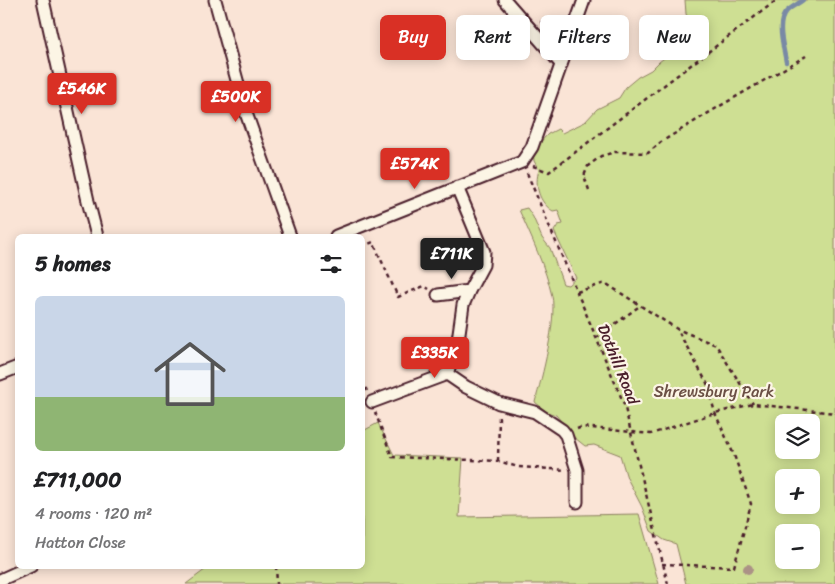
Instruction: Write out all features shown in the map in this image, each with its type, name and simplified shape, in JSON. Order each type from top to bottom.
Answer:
[{"type":"street","points":[[43,0],[97,234]]},
{"type":"street","points":[[215,0],[246,113],[289,234]]},
{"type":"street","points":[[505,0],[517,15]]},
{"type":"street","points":[[579,15],[584,0]]},
{"type":"street","points":[[530,30],[561,64]]},
{"type":"street","points":[[341,234],[522,162],[532,147],[562,60]]},
{"type":"street","points":[[447,374],[458,340],[463,306],[483,265],[484,252],[457,187]]},
{"type":"street","points":[[438,294],[469,291]]},
{"type":"street","points":[[0,374],[15,368]]},
{"type":"street","points":[[372,402],[447,374]]},
{"type":"street","points":[[447,374],[500,403],[535,412],[562,430],[566,435],[577,470],[577,502]]},
{"type":"street","points":[[0,580],[24,569]]},
{"type":"path","points":[[522,162],[550,172],[777,0]]},
{"type":"path","points":[[589,190],[584,176],[588,166],[600,156],[614,152],[648,153],[661,142],[806,56]]},
{"type":"path","name":"Dothill Road","points":[[522,162],[624,404],[668,584]]},
{"type":"path","points":[[365,246],[373,242],[398,297],[424,286],[438,294]]},
{"type":"path","points":[[577,292],[605,283],[677,329],[716,346],[753,404]]},
{"type":"path","points":[[596,338],[641,305]]},
{"type":"path","points":[[662,564],[734,567],[751,504],[734,455],[715,414],[707,383],[677,329]]},
{"type":"path","points":[[365,387],[392,457],[498,461],[518,467],[577,470]]},
{"type":"path","points":[[498,461],[500,403]]},
{"type":"path","points":[[566,435],[582,427],[651,434],[753,404],[835,413]]},
{"type":"path","points":[[276,569],[276,584]]},
{"type":"green space","name":"Shrewsbury Park","points":[[685,0],[835,0],[835,584],[686,584],[676,544],[664,540],[651,531],[642,507],[627,478],[620,455],[594,445],[585,446],[575,438],[556,415],[547,412],[535,402],[551,333],[553,306],[546,275],[519,210],[527,208],[533,217],[542,238],[550,248],[563,284],[568,285],[576,278],[554,231],[558,225],[563,224],[558,210],[553,211],[548,208],[539,193],[537,182],[539,170],[534,161],[533,150],[548,134],[558,129],[562,133],[585,122],[597,109],[619,98],[626,87],[638,77],[651,70],[662,60],[709,60],[709,15],[687,15]]},
{"type":"green space","points":[[378,423],[394,455],[463,458],[459,517],[639,514],[659,584],[186,584],[206,569],[365,569],[365,430]]},
{"type":"waterway","points":[[786,62],[781,35],[783,16],[803,0]]}]
